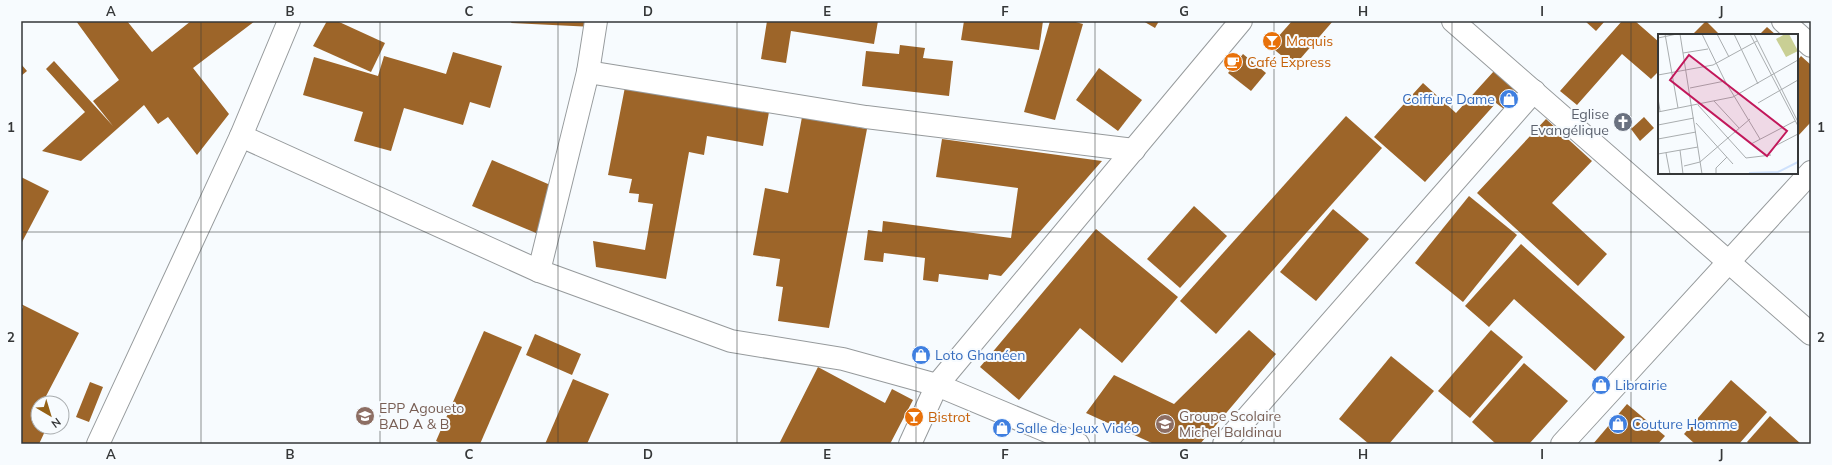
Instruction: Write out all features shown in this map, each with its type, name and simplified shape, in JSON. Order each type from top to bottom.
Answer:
[{"type":"street","points":[[98,444],[241,136],[289,21]]},
{"type":"street","points":[[539,271],[588,72],[596,21]]},
{"type":"street","points":[[910,444],[937,385],[1241,21]]},
{"type":"street","points":[[1453,21],[1811,334]]},
{"type":"street","points":[[1783,21],[1798,34]]},
{"type":"street","points":[[1798,34],[1811,46]]},
{"type":"street","points":[[588,72],[866,117],[1134,150]]},
{"type":"street","points":[[1224,444],[1534,91]]},
{"type":"street","points":[[241,136],[539,271],[731,341],[843,359],[937,385],[1078,444]]},
{"type":"street","points":[[1562,444],[1811,172]]},
{"type":"building","points":[[76,21],[127,21],[152,52],[191,21],[255,21],[193,68],[229,114],[197,155],[168,117],[158,124],[144,105],[81,161],[42,151],[85,112],[46,69],[54,61],[113,126],[93,101],[119,80]]},
{"type":"building","points":[[327,21],[337,21],[385,43],[371,72],[313,46]]},
{"type":"building","points":[[512,21],[594,21],[594,27],[511,23]]},
{"type":"building","points":[[767,21],[878,21],[874,44],[791,31],[786,63],[761,59]]},
{"type":"building","points":[[964,21],[1043,21],[1039,50],[961,40]]},
{"type":"building","points":[[1050,21],[1072,21],[1083,24],[1055,120],[1024,112]]},
{"type":"building","points":[[1143,21],[1159,21],[1155,28]]},
{"type":"building","points":[[1292,21],[1333,21],[1294,66],[1270,46]]},
{"type":"building","points":[[1585,21],[1605,21],[1596,31]]},
{"type":"building","points":[[1622,21],[1635,21],[1658,41],[1658,72],[1651,79],[1622,54],[1577,105],[1560,91]]},
{"type":"building","points":[[1706,21],[1719,34],[1693,34]]},
{"type":"building","points":[[1767,27],[1775,34],[1760,34]]},
{"type":"building","points":[[900,45],[925,48],[923,58],[953,61],[949,96],[862,86],[866,51],[899,54]]},
{"type":"building","points":[[453,52],[502,66],[490,108],[470,102],[463,125],[404,108],[391,151],[354,141],[363,112],[303,95],[314,57],[378,76],[384,56],[446,74]]},
{"type":"building","points":[[1243,54],[1266,73],[1251,91],[1228,73]]},
{"type":"building","points":[[1801,56],[1811,65],[1811,122],[1798,136],[1798,60]]},
{"type":"building","points":[[21,64],[27,71],[21,76]]},
{"type":"building","points":[[1099,68],[1142,100],[1118,131],[1076,100]]},
{"type":"building","points":[[1494,71],[1518,93],[1504,109],[1496,103],[1425,182],[1374,137],[1423,83],[1456,113]]},
{"type":"building","points":[[625,87],[769,112],[763,146],[707,136],[704,155],[689,152],[666,279],[596,267],[593,241],[645,250],[653,204],[638,202],[639,194],[629,193],[632,179],[608,175]]},
{"type":"building","points":[[1346,116],[1382,148],[1216,334],[1180,301]]},
{"type":"building","points":[[802,117],[867,129],[829,328],[778,321],[783,287],[776,286],[780,259],[753,255],[765,188],[788,193]]},
{"type":"building","points":[[1644,117],[1654,128],[1640,141],[1631,129]]},
{"type":"building","points":[[1546,119],[1592,161],[1552,203],[1607,254],[1578,286],[1477,193]]},
{"type":"building","points":[[942,139],[1102,161],[1001,276],[989,274],[988,280],[939,274],[938,282],[923,280],[925,258],[884,253],[883,262],[864,260],[868,230],[882,232],[883,221],[1011,238],[1018,188],[936,177]]},
{"type":"building","points":[[492,160],[555,187],[536,233],[472,206]]},
{"type":"building","points":[[21,177],[49,191],[21,244]]},
{"type":"building","points":[[1469,196],[1517,235],[1463,302],[1415,263]]},
{"type":"building","points":[[1194,206],[1227,236],[1180,288],[1147,259]]},
{"type":"building","points":[[1333,209],[1369,239],[1316,301],[1280,272]]},
{"type":"building","points":[[1096,229],[1178,297],[1122,363],[1080,328],[1019,400],[980,367]]},
{"type":"building","points":[[1521,244],[1625,337],[1595,371],[1514,299],[1489,327],[1465,306]]},
{"type":"building","points":[[21,304],[79,333],[47,395],[30,395],[30,435],[43,435],[39,444],[21,444],[21,311],[23,307]]},
{"type":"building","points":[[1249,330],[1276,354],[1200,444],[1154,444],[1086,413],[1114,375],[1174,404]]},
{"type":"building","points":[[1491,330],[1523,357],[1470,418],[1438,391]]},
{"type":"building","points":[[484,331],[522,347],[480,444],[442,444],[436,441]]},
{"type":"building","points":[[535,334],[581,354],[572,375],[526,355]]},
{"type":"building","points":[[1391,356],[1434,391],[1389,444],[1369,444],[1339,419]]},
{"type":"building","points":[[1524,363],[1568,401],[1529,444],[1496,444],[1472,422]]},
{"type":"building","points":[[818,367],[885,403],[892,389],[913,400],[890,444],[779,444]]},
{"type":"building","points":[[573,379],[609,394],[587,444],[545,444]]},
{"type":"building","points":[[1731,380],[1767,412],[1739,444],[1695,444],[1684,434]]},
{"type":"building","points":[[90,382],[103,387],[89,422],[76,417]]},
{"type":"building","points":[[1627,404],[1665,436],[1658,444],[1593,444]]},
{"type":"building","points":[[1770,416],[1801,444],[1749,444],[1747,442]]},
{"type":"place","name":"Maquis","points":[[1272,41]]},
{"type":"place","name":"Café Express","points":[[1233,62]]},
{"type":"place","name":"Coiffure Dame","points":[[1509,99]]},
{"type":"place","name":"Eglise Evangélique","points":[[1623,122]]},
{"type":"place","name":"Loto Ghanéen","points":[[921,355]]},
{"type":"place","name":"Librairie","points":[[1601,385]]},
{"type":"place","name":"EPP Agoueto BAD A & B","points":[[365,416]]},
{"type":"place","name":"Bistrot","points":[[914,417]]},
{"type":"place","name":"Groupe Scolaire Michel Baldinau","points":[[1165,424]]},
{"type":"place","name":"Couture Homme","points":[[1618,424]]},
{"type":"place","name":"Salle de Jeux Vidéo","points":[[1002,428]]}]
